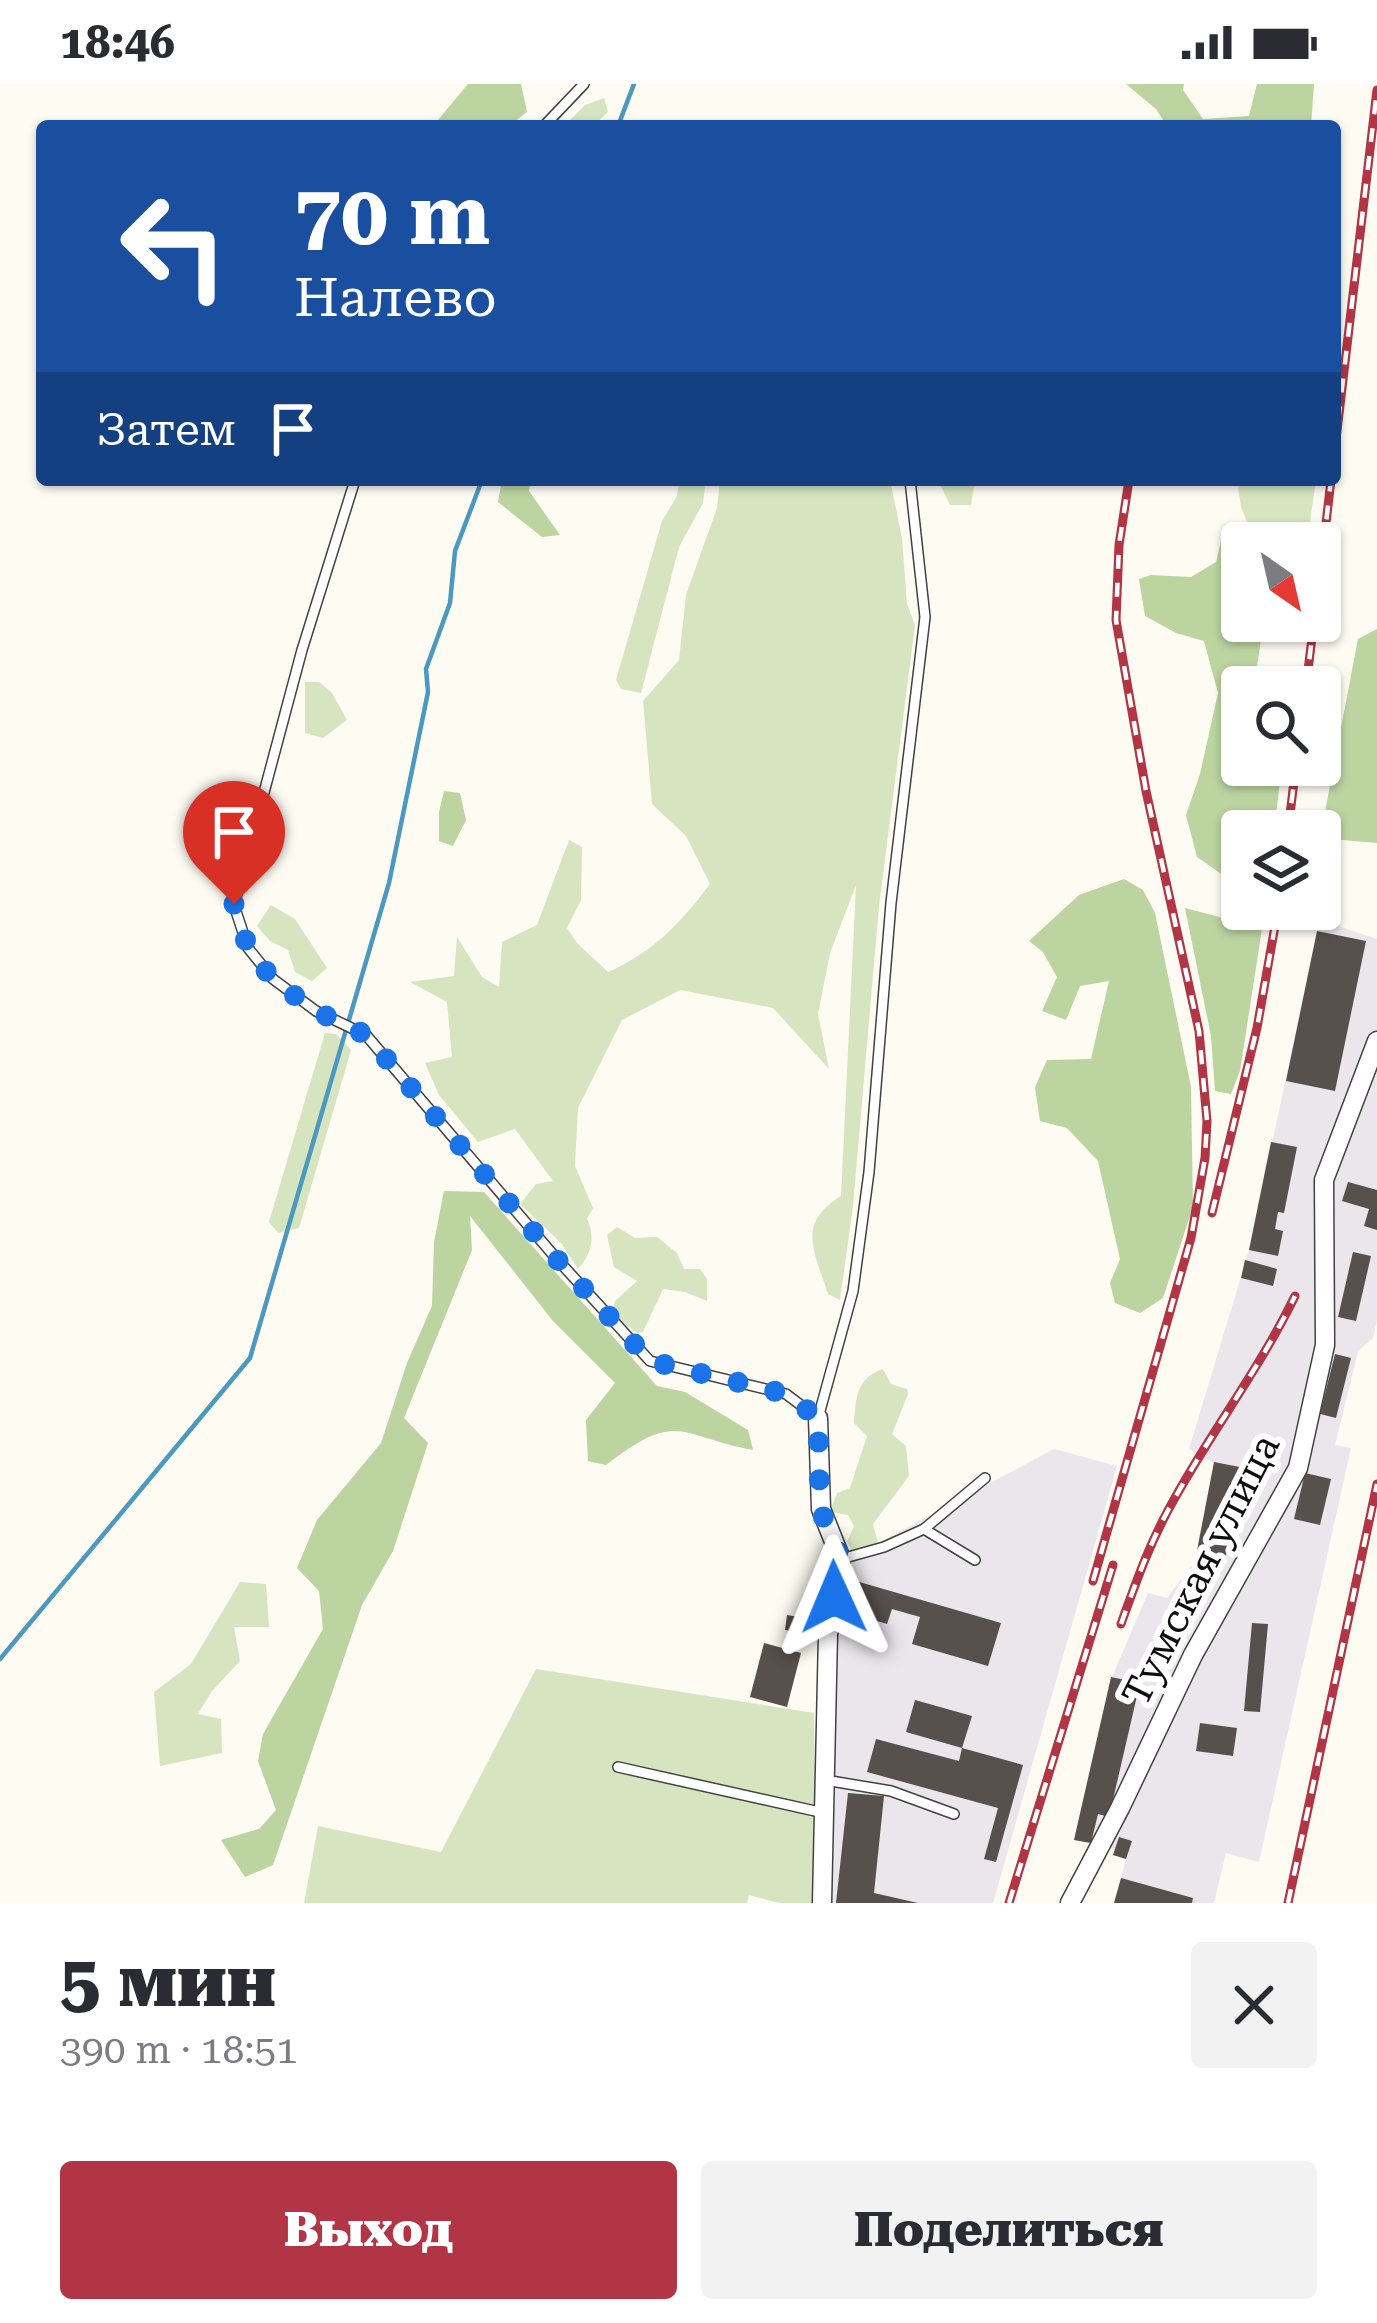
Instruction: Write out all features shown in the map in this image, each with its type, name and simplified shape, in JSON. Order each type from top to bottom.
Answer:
[{"type":"street","name":"Тумская улица","points":[[1070,1903],[1193,1654],[1298,1468],[1325,1345],[1324,1180],[1377,1041]]},
{"type":"street","points":[[818,1418],[820,1509],[841,1559],[828,1634],[821,1903]]},
{"type":"lane","points":[[550,120],[584,84]]},
{"type":"lane","points":[[353,486],[302,650],[234,904],[248,948],[273,980],[366,1035],[650,1361],[786,1394],[818,1418],[853,1291],[869,1172],[891,903],[925,617],[911,486]]},
{"type":"lane","points":[[841,1559],[924,1529],[986,1478]]},
{"type":"lane","points":[[924,1529],[975,1560]]},
{"type":"lane","points":[[618,1767],[824,1814]]},
{"type":"lane","points":[[825,1780],[891,1791],[954,1814]]},
{"type":"shaded area","points":[[1341,927],[1377,939],[1377,1320],[1373,1338],[1358,1351],[1335,1445],[1351,1448],[1259,1862],[1226,1853],[1214,1903],[1114,1903],[1126,1859],[1113,1855],[1114,1849],[1074,1840],[1112,1677],[1148,1593],[1167,1598],[1195,1561],[1214,1463],[1189,1449],[1249,1250],[1318,930]]},
{"type":"shaded area","points":[[1054,1449],[1117,1466],[993,1903],[827,1903],[836,1611],[850,1558]]},
{"type":"green space","points":[[468,84],[521,84],[527,112],[517,120],[438,120]]},
{"type":"green space","points":[[1126,84],[1184,84],[1183,90],[1203,119],[1249,116],[1257,84],[1314,84],[1311,120],[1163,120]]},
{"type":"green space","points":[[604,98],[608,112],[599,120],[570,120],[585,105]]},
{"type":"green space","points":[[501,486],[530,486],[560,535],[542,537],[498,502]]},
{"type":"green space","points":[[678,486],[705,486],[703,503],[679,547],[641,693],[621,689],[616,680],[662,521]]},
{"type":"green space","points":[[719,486],[891,486],[902,538],[907,604],[915,625],[879,906],[853,1206],[840,1300],[828,1294],[812,1239],[818,1217],[841,1196],[856,885],[830,953],[818,1014],[829,1069],[773,1008],[680,990],[622,1020],[578,1108],[575,1166],[593,1208],[587,1219],[591,1246],[578,1269],[561,1243],[520,1204],[536,1184],[553,1181],[515,1129],[478,1142],[439,1095],[425,1063],[452,1057],[447,1002],[410,982],[454,976],[457,937],[482,977],[499,987],[502,942],[537,925],[569,840],[582,847],[581,900],[567,928],[608,972],[665,935],[710,884],[686,836],[652,804],[643,701],[679,660],[686,595],[717,508]]},
{"type":"green space","points":[[941,486],[974,486],[971,505],[950,505]]},
{"type":"green space","points":[[1238,486],[1315,486],[1310,522],[1247,522]]},
{"type":"green space","points":[[1221,541],[1221,642],[1261,642],[1257,666],[1221,666],[1221,786],[1279,786],[1277,810],[1221,810],[1221,874],[1197,857],[1186,815],[1218,693],[1204,641],[1145,616],[1139,579],[1191,577],[1216,562]]},
{"type":"green space","points":[[1377,629],[1377,843],[1341,840],[1341,810],[1325,810],[1330,786],[1341,786],[1341,728],[1358,639]]},
{"type":"green space","points":[[305,682],[319,682],[332,693],[347,720],[323,738],[305,733]]},
{"type":"green space","points":[[444,791],[460,793],[466,820],[453,846],[439,841]]},
{"type":"green space","points":[[1124,879],[1143,890],[1155,913],[1191,1087],[1193,1207],[1163,1298],[1140,1313],[1115,1303],[1110,1283],[1120,1259],[1098,1161],[1067,1128],[1040,1121],[1035,1087],[1047,1060],[1091,1059],[1109,981],[1080,986],[1066,1020],[1042,1011],[1057,977],[1043,952],[1029,941],[1079,895]]},
{"type":"green space","points":[[271,905],[295,919],[327,968],[312,981],[295,972],[288,950],[270,941],[257,926]]},
{"type":"green space","points":[[1185,908],[1221,917],[1221,930],[1262,930],[1240,1071],[1231,1094],[1215,1091],[1211,1036]]},
{"type":"green space","points":[[325,1033],[336,1034],[351,1050],[299,1228],[278,1233],[269,1222]]},
{"type":"green space","points":[[444,1191],[484,1192],[657,1386],[685,1392],[748,1430],[753,1450],[678,1431],[649,1437],[606,1465],[588,1461],[586,1420],[615,1383],[553,1321],[470,1216],[472,1250],[404,1418],[428,1443],[393,1551],[362,1605],[273,1865],[245,1877],[221,1840],[259,1829],[276,1810],[258,1761],[263,1734],[323,1629],[319,1591],[297,1568],[317,1520],[381,1443],[432,1306],[434,1242]]},
{"type":"green space","points":[[617,1227],[635,1238],[657,1237],[677,1253],[684,1269],[700,1269],[707,1279],[707,1301],[663,1289],[643,1332],[637,1333],[612,1314],[615,1301],[637,1281],[614,1267],[607,1235]]},
{"type":"green space","points":[[883,1369],[891,1384],[907,1389],[892,1434],[906,1446],[909,1476],[873,1524],[878,1543],[852,1550],[847,1542],[854,1526],[848,1515],[830,1512],[837,1493],[850,1488],[867,1436],[854,1423],[859,1390],[867,1378]]},
{"type":"green space","points":[[240,1582],[266,1584],[269,1627],[234,1627],[240,1661],[198,1714],[221,1719],[222,1753],[160,1766],[154,1692],[191,1664]]},
{"type":"green space","points":[[536,1669],[814,1713],[816,1903],[779,1903],[749,1895],[747,1903],[304,1903],[318,1826],[441,1852]]},
{"type":"building","points":[[1317,931],[1366,941],[1335,1091],[1286,1081]]},
{"type":"building","points":[[1271,1142],[1297,1147],[1284,1213],[1278,1212],[1275,1229],[1283,1231],[1278,1256],[1249,1250]]},
{"type":"building","points":[[1348,1182],[1377,1190],[1377,1230],[1364,1226],[1369,1209],[1342,1201]]},
{"type":"building","points":[[1353,1252],[1371,1256],[1356,1321],[1338,1317]]},
{"type":"building","points":[[1245,1260],[1277,1269],[1273,1286],[1241,1278]]},
{"type":"building","points":[[1335,1354],[1351,1358],[1336,1418],[1320,1414]]},
{"type":"building","points":[[1214,1462],[1250,1469],[1224,1566],[1195,1561]]},
{"type":"building","points":[[1305,1473],[1331,1479],[1320,1525],[1294,1519]]},
{"type":"building","points":[[849,1579],[1001,1623],[988,1666],[912,1644],[920,1617],[892,1609],[887,1624],[840,1610]]},
{"type":"building","points":[[787,1615],[799,1617],[797,1632],[785,1630]]},
{"type":"building","points":[[1252,1623],[1268,1624],[1260,1712],[1244,1711]]},
{"type":"building","points":[[764,1643],[801,1653],[787,1707],[750,1697]]},
{"type":"building","points":[[1111,1677],[1140,1683],[1109,1817],[1098,1814],[1091,1843],[1074,1840]]},
{"type":"building","points":[[915,1700],[972,1716],[962,1748],[906,1732]]},
{"type":"building","points":[[1200,1723],[1237,1728],[1233,1756],[1196,1751]]},
{"type":"building","points":[[876,1739],[959,1761],[962,1748],[1023,1765],[996,1862],[984,1859],[998,1808],[867,1772]]},
{"type":"building","points":[[848,1793],[884,1796],[874,1893],[918,1903],[836,1903]]},
{"type":"building","points":[[1119,1837],[1132,1841],[1126,1859],[1113,1855]]},
{"type":"building","points":[[1121,1878],[1193,1898],[1192,1903],[1114,1903]]},
{"type":"waterway","points":[[620,120],[634,84]]},
{"type":"waterway","points":[[0,1659],[250,1358],[389,883],[428,692],[426,669],[450,603],[455,551],[480,486]]},
{"type":"railway","points":[[1341,397],[1377,90]]},
{"type":"railway","points":[[1093,1581],[1191,1238],[1207,1121],[1199,1031],[1146,791],[1116,620],[1119,545],[1128,486]]},
{"type":"railway","points":[[1326,522],[1330,486]]},
{"type":"railway","points":[[1309,666],[1311,642]]},
{"type":"railway","points":[[1291,810],[1293,786]]},
{"type":"railway","points":[[1212,1213],[1257,1028],[1274,930]]},
{"type":"railway","points":[[1121,1624],[1167,1511],[1295,1296]]},
{"type":"railway","points":[[1288,1903],[1377,1484]]},
{"type":"railway","points":[[1009,1903],[1113,1565]]},
{"type":"route","points":[[234,904],[248,948],[273,980],[316,1011],[366,1035],[650,1361],[786,1394],[818,1418],[820,1509],[841,1559],[834,1597]]}]
